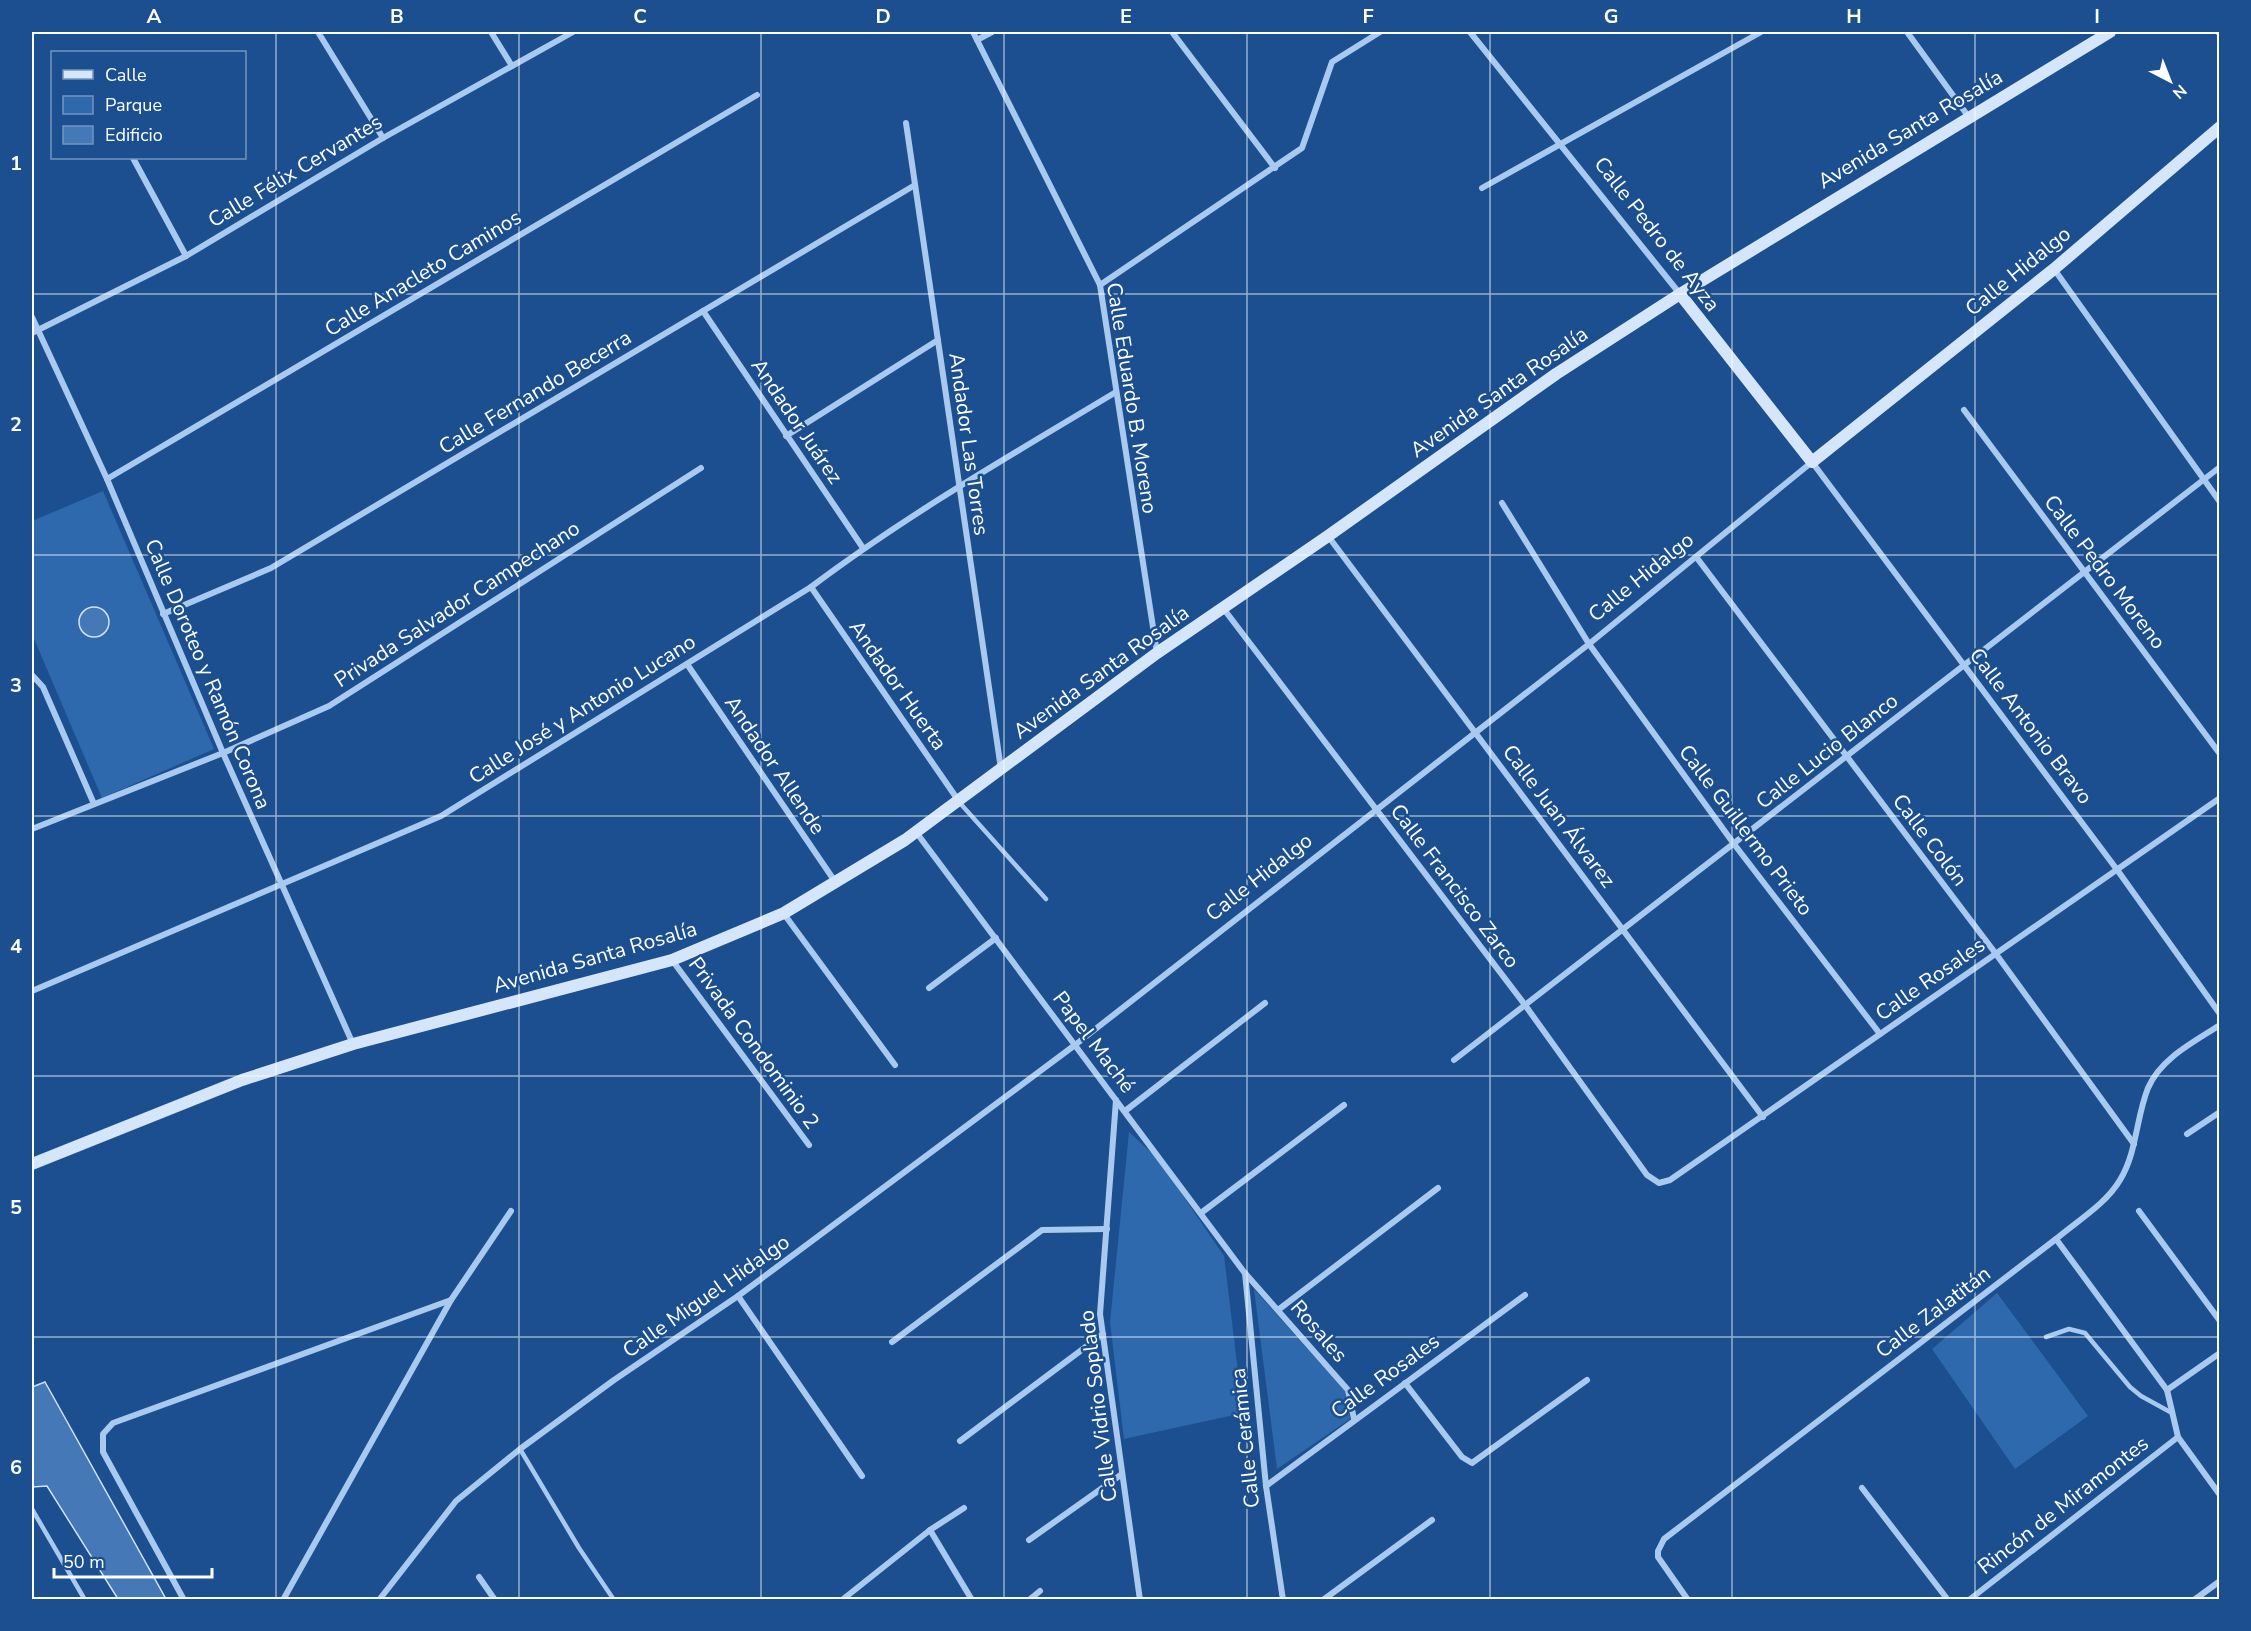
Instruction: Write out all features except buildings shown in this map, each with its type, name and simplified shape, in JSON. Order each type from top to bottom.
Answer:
[{"type":"street","points":[[318,32],[383,138]]},
{"type":"street","points":[[491,32],[512,66]]},
{"type":"street","name":"Calle Félix Cervantes","points":[[35,332],[186,256],[383,138],[573,32]]},
{"type":"street","name":"Calle Eduardo B. Moreno","points":[[973,32],[1100,285],[1157,653]]},
{"type":"street","points":[[977,40],[992,32]]},
{"type":"street","points":[[1172,32],[1275,168]]},
{"type":"street","points":[[1100,285],[1302,148],[1332,62],[1380,32]]},
{"type":"street","name":"Calle Pedro de Ayza","points":[[1470,32],[1812,462]]},
{"type":"street","points":[[1482,188],[1761,32]]},
{"type":"street","points":[[1907,32],[1968,116]]},
{"type":"street","name":"Avenida Santa Rosalía","points":[[32,1164],[242,1080],[353,1044],[672,960],[784,913],[836,884],[916,832],[1157,653],[1328,536],[1556,374],[1680,294],[1968,116],[2110,32]]},
{"type":"street","name":"Calle Anacleto Caminos","points":[[107,479],[757,95]]},
{"type":"street","name":"Andador Las Torres","points":[[906,123],[1001,769]]},
{"type":"street","name":"Calle Hidalgo","points":[[1075,1045],[1697,558],[1812,462],[2054,269],[2220,127]]},
{"type":"street","points":[[134,159],[186,256]]},
{"type":"street","name":"Calle Fernando Becerra","points":[[164,614],[271,568],[915,185]]},
{"type":"street","points":[[2054,269],[2220,502]]},
{"type":"street","name":"Andador Juárez","points":[[704,311],[863,548]]},
{"type":"street","name":"Calle Doroteo y Ramón Corona","points":[[32,317],[35,332],[107,479],[222,753],[353,1044]]},
{"type":"street","points":[[786,436],[938,340]]},
{"type":"street","name":"Calle José y Antonio Lucano","points":[[32,991],[282,886],[441,816],[811,587],[863,548],[958,487],[1116,392]]},
{"type":"street","name":"Calle Pedro Moreno","points":[[1964,410],[2220,754]]},
{"type":"street","name":"Calle Antonio Bravo","points":[[1812,462],[2118,871],[2220,1014]]},
{"type":"street","name":"Calle Lucio Blanco","points":[[1454,1060],[2220,467]]},
{"type":"street","name":"Privada Salvador Campechano","points":[[32,829],[222,753],[329,706],[701,468]]},
{"type":"street","name":"Calle Guillermo Prieto","points":[[1502,503],[1589,644],[1734,844],[1880,1034]]},
{"type":"street","name":"Calle Juan Álvarez","points":[[1328,536],[1762,1117]]},
{"type":"street","name":"Calle Colón","points":[[1697,558],[1996,954],[2134,1144]]},
{"type":"street","name":"Andador Huerta","points":[[811,587],[958,801]]},
{"type":"street","name":"Calle Francisco Zarco","points":[[1223,608],[1525,1005],[1647,1175],[1659,1183]]},
{"type":"street","name":"Andador Allende","points":[[687,664],[836,884]]},
{"type":"street","points":[[32,675],[43,687],[94,804]]},
{"type":"street","name":"Calle Rosales","points":[[1659,1183],[1670,1180],[1762,1117],[2220,798]]},
{"type":"street","name":"Papel Maché","points":[[916,832],[1245,1272]]},
{"type":"street","points":[[784,913],[896,1065]]},
{"type":"street","points":[[929,988],[996,938]]},
{"type":"street","name":"Privada Condominio 2","points":[[672,960],[809,1145]]},
{"type":"street","points":[[1125,1111],[1265,1003]]},
{"type":"street","name":"Calle Zalatitán","points":[[1688,1599],[1658,1557],[1658,1551],[1664,1539],[2056,1239],[2107,1196],[2118,1183],[2134,1144],[2148,1088],[2158,1071],[2173,1057],[2220,1025]]},
{"type":"street","name":"Calle Miguel Hidalgo","points":[[379,1599],[456,1501],[520,1449],[614,1380],[738,1296],[1075,1045]]},
{"type":"street","name":"Calle Vidrio Soplado","points":[[1116,1100],[1100,1314],[1140,1599]]},
{"type":"street","points":[[1201,1213],[1344,1105]]},
{"type":"street","points":[[2187,1134],[2220,1112]]},
{"type":"street","points":[[1278,1310],[1438,1188]]},
{"type":"street","points":[[283,1599],[451,1300],[511,1211]]},
{"type":"street","points":[[2139,1211],[2220,1321]]},
{"type":"street","points":[[892,1342],[1042,1230],[1107,1229]]},
{"type":"street","points":[[2056,1239],[2167,1390],[2178,1437],[2220,1495]]},
{"type":"street","name":"Rosales","points":[[1245,1272],[1348,1390],[1354,1419]]},
{"type":"street","name":"Calle Cerámica","points":[[1245,1272],[1266,1486],[1283,1599]]},
{"type":"street","name":"Calle Rosales","points":[[1266,1486],[1525,1294]]},
{"type":"street","points":[[738,1296],[862,1476]]},
{"type":"street","points":[[184,1599],[103,1452],[103,1434],[113,1424],[451,1300]]},
{"type":"street","points":[[960,1441],[1103,1334]]},
{"type":"street","points":[[2167,1390],[2220,1353]]},
{"type":"street","points":[[1405,1383],[1462,1457],[1472,1463],[1587,1380]]},
{"type":"street","name":"Rincón de Miramontes","points":[[1969,1599],[2178,1437]]},
{"type":"street","points":[[1029,1540],[1122,1474]]},
{"type":"street","points":[[1862,1488],[1948,1599]]},
{"type":"street","points":[[842,1599],[930,1530],[964,1508]]},
{"type":"street","points":[[1323,1599],[1432,1520]]},
{"type":"street","points":[[930,1530],[972,1599]]},
{"type":"street","points":[[479,1577],[495,1599]]},
{"type":"street","points":[[2194,1599],[2220,1581]]},
{"type":"street","points":[[1029,1599],[1040,1591]]},
{"type":"lane","points":[[958,801],[1046,898]]},
{"type":"lane","points":[[2046,1337],[2069,1329],[2085,1333],[2130,1387],[2141,1396],[2172,1413]]},
{"type":"lane","points":[[520,1449],[579,1548],[614,1599]]},
{"type":"lane","points":[[32,1509],[85,1599]]},
{"type":"green space","points":[[103,491],[214,749],[102,798],[32,634],[32,521]]},
{"type":"green space","points":[[1129,1132],[1158,1159],[1224,1256],[1243,1413],[1124,1439],[1110,1322]]},
{"type":"green space","points":[[1254,1289],[1346,1392],[1350,1419],[1277,1469]]},
{"type":"green space","points":[[1997,1293],[2088,1416],[2015,1469],[1932,1349]]}]
